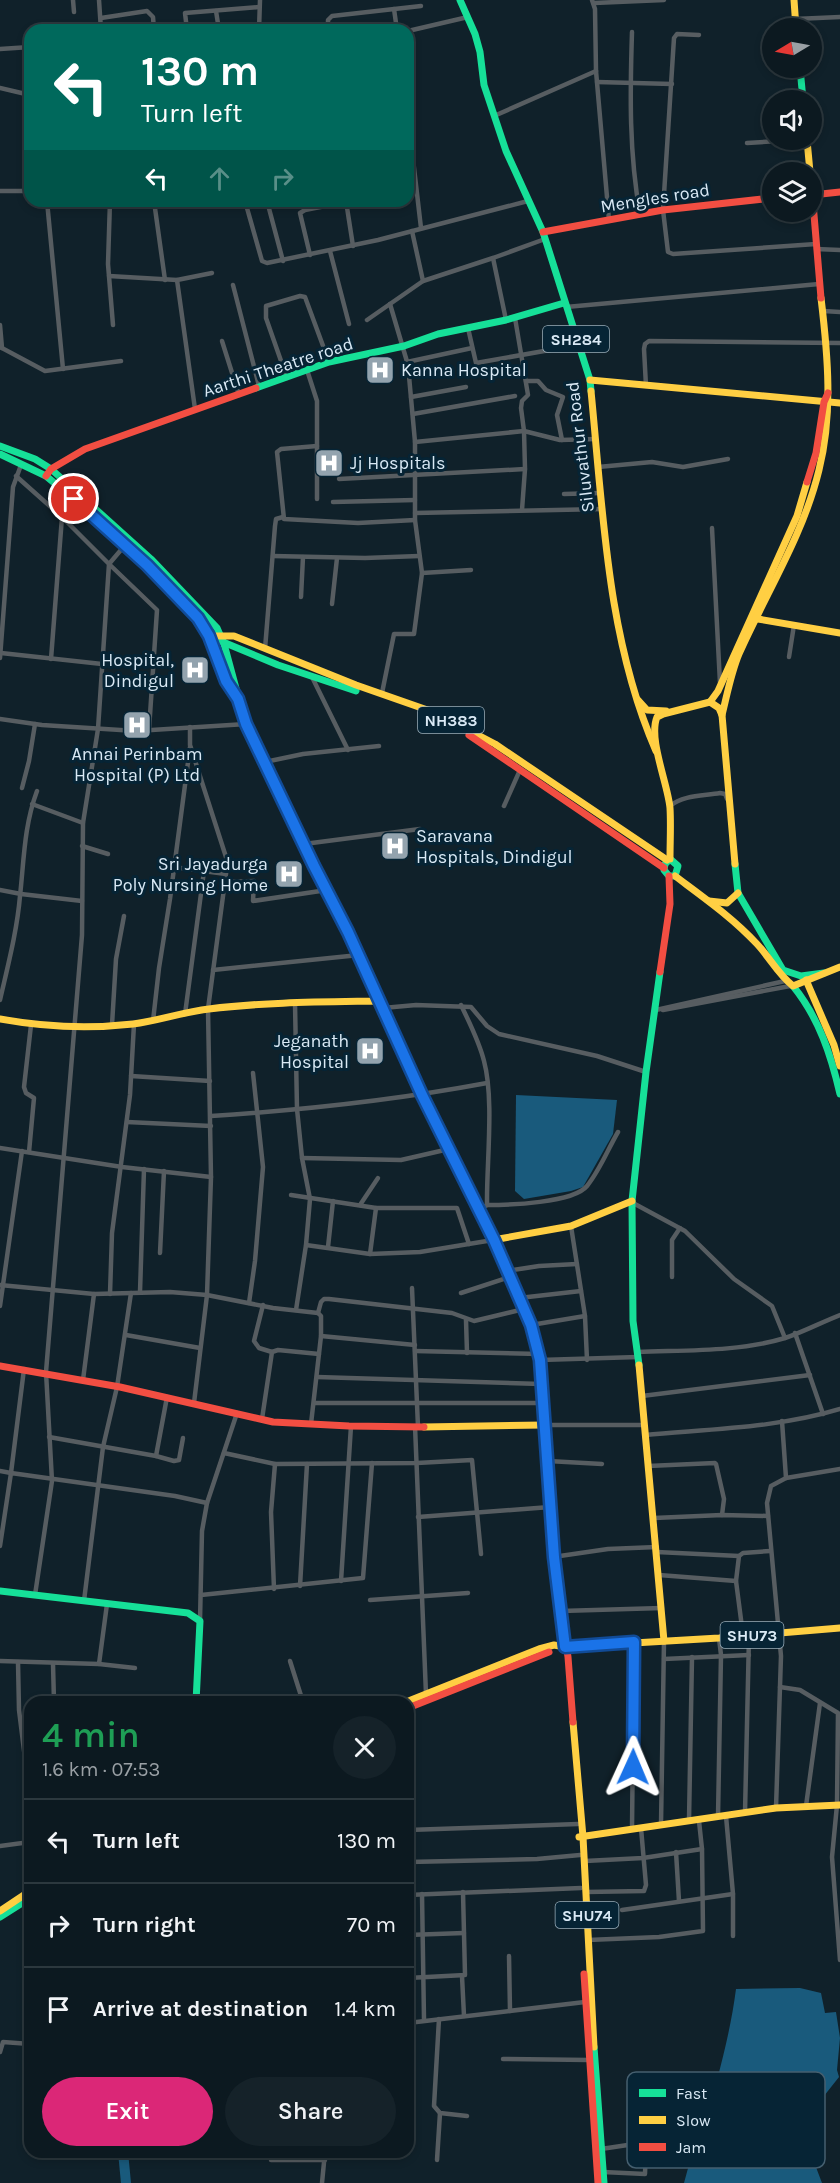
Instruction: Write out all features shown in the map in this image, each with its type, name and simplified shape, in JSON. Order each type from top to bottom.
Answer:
[{"type":"main road","name":"Siluvathur Road","points":[[460,0],[475,34],[484,85],[494,116],[506,151],[544,235],[590,380],[608,558],[620,637],[634,694],[659,759]]},
{"type":"main road","points":[[794,0],[795,18]]},
{"type":"main road","points":[[822,193],[840,192]]},
{"type":"main road","name":"Mengles road","points":[[544,235],[663,210],[762,199]]},
{"type":"main road","points":[[722,715],[739,655],[758,619],[790,541],[816,453],[827,403],[827,344],[814,222]]},
{"type":"main road","name":"Aarthi Theatre road","points":[[46,476],[51,469],[85,449],[329,362],[404,346],[438,334],[565,305]]},
{"type":"main road","points":[[590,380],[840,403]]},
{"type":"main road","points":[[0,446],[34,459],[51,469],[127,542],[188,596],[217,628],[221,636],[246,724],[358,955],[422,1095],[494,1240],[531,1325],[539,1357],[554,1557],[565,1647]]},
{"type":"main road","points":[[0,454],[46,476],[127,542],[185,604],[209,636],[226,681],[238,699]]},
{"type":"main road","points":[[790,541],[720,686],[710,702],[672,711],[657,717],[654,724],[670,806],[669,860],[664,868],[704,898],[757,945],[785,980],[804,998],[812,1012],[835,1072],[840,1094]]},
{"type":"main road","points":[[758,619],[840,633]]},
{"type":"main road","name":"NH383","points":[[209,636],[234,636],[436,713],[473,731],[647,848],[669,860]]},
{"type":"main road","name":"NH383","points":[[209,636],[224,644],[443,722],[468,735],[664,868]]},
{"type":"main road","points":[[634,694],[641,706],[647,710],[672,711]]},
{"type":"main road","points":[[710,702],[719,708],[722,715],[738,893],[783,970],[808,981],[840,1066]]},
{"type":"main road","points":[[647,848],[660,849],[670,840]]},
{"type":"main road","points":[[669,860],[673,860],[684,870],[704,898],[727,903],[738,893]]},
{"type":"main road","points":[[664,1641],[654,1518],[633,1321],[632,1202],[646,1072],[672,876],[678,866]]},
{"type":"main road","points":[[793,986],[840,967]]},
{"type":"main road","points":[[801,976],[824,973]]},
{"type":"main road","points":[[0,1019],[31,1025],[75,1027],[134,1024],[208,1009],[295,1003],[381,1005]]},
{"type":"main road","points":[[494,1240],[571,1226],[632,1202]]},
{"type":"main road","points":[[0,1366],[46,1372],[262,1419],[351,1426],[543,1425]]},
{"type":"main road","points":[[0,1591],[188,1613],[200,1621],[196,1696]]},
{"type":"main road","name":"SHU73","points":[[414,1700],[565,1647],[840,1628]]},
{"type":"main road","name":"SHU74","points":[[565,1647],[563,1659],[581,1837]]},
{"type":"main road","name":"SHU74","points":[[565,1647],[568,1657],[604,2183]]},
{"type":"main road","name":"SHU73","points":[[414,1704],[427,1696]]},
{"type":"main road","points":[[581,1837],[776,1808],[838,1805]]},
{"type":"main road","name":"SHU74","points":[[584,1890],[585,2002],[598,2183]]},
{"type":"main road","points":[[0,1911],[24,1895]]},
{"type":"main road","points":[[0,1917],[24,1902]]},
{"type":"street","points":[[73,0],[74,12]]},
{"type":"street","points":[[99,0],[101,24]]},
{"type":"street","points":[[259,24],[260,0]]},
{"type":"street","points":[[609,220],[596,71],[593,2],[664,0]]},
{"type":"street","points":[[328,24],[332,16],[421,6]]},
{"type":"street","points":[[186,24],[185,13],[260,7]]},
{"type":"street","points":[[394,9],[396,24]]},
{"type":"street","points":[[101,18],[147,11],[153,16],[154,24]]},
{"type":"street","points":[[216,11],[218,24]]},
{"type":"street","points":[[414,30],[468,17]]},
{"type":"street","points":[[818,18],[840,17]]},
{"type":"street","points":[[632,32],[633,174],[640,214]]},
{"type":"street","points":[[699,35],[675,36],[663,210],[667,250],[673,254],[816,247],[840,250]]},
{"type":"street","points":[[0,49],[24,47]]},
{"type":"street","points":[[494,116],[596,71]]},
{"type":"street","points":[[597,82],[672,84]]},
{"type":"street","points":[[0,88],[24,94]]},
{"type":"street","points":[[747,143],[762,142]]},
{"type":"street","points":[[414,175],[421,228]]},
{"type":"street","points":[[0,191],[24,191]]},
{"type":"street","points":[[247,207],[262,261],[267,263],[353,246],[528,201]]},
{"type":"street","points":[[48,207],[63,369]]},
{"type":"street","points":[[110,207],[109,276],[113,325]]},
{"type":"street","points":[[155,207],[165,279]]},
{"type":"street","points":[[269,207],[283,261]]},
{"type":"street","points":[[310,255],[300,213],[319,207]]},
{"type":"street","points":[[347,207],[353,246]]},
{"type":"street","points":[[412,231],[423,281]]},
{"type":"street","points":[[367,320],[423,281],[493,258],[544,235]]},
{"type":"street","points":[[330,251],[349,324]]},
{"type":"street","points":[[493,258],[506,320]]},
{"type":"street","points":[[109,276],[177,280],[212,273]]},
{"type":"street","points":[[177,280],[195,409]]},
{"type":"street","points":[[565,305],[819,284]]},
{"type":"street","points":[[232,285],[259,386]]},
{"type":"street","points":[[287,378],[266,318],[266,306],[300,296],[305,297],[329,362]]},
{"type":"street","points":[[382,694],[394,634],[414,634],[422,573],[415,520],[416,442],[407,362],[390,304]]},
{"type":"street","points":[[823,311],[840,312]]},
{"type":"street","points":[[515,318],[528,396],[522,401],[521,408],[525,469],[522,510]]},
{"type":"street","points":[[0,325],[1,347],[45,371],[121,361]]},
{"type":"street","points":[[468,328],[476,363],[578,345]]},
{"type":"street","points":[[222,341],[239,395]]},
{"type":"street","points":[[646,386],[644,349],[645,344],[649,341],[840,343]]},
{"type":"street","points":[[407,362],[471,348]]},
{"type":"street","points":[[307,370],[317,401],[317,500]]},
{"type":"street","points":[[526,381],[538,381],[546,390],[563,397],[557,415],[562,440]]},
{"type":"street","points":[[411,397],[466,387]]},
{"type":"street","points":[[413,414],[515,396]]},
{"type":"street","points":[[416,442],[524,431],[562,440],[596,439]]},
{"type":"street","points":[[283,518],[277,452],[280,449],[317,446]]},
{"type":"street","points":[[598,467],[652,462],[683,467],[728,459]]},
{"type":"street","points":[[0,658],[13,487],[22,464]]},
{"type":"street","points":[[339,479],[525,469]]},
{"type":"street","points":[[16,476],[62,517],[157,610],[149,730]]},
{"type":"street","points":[[564,494],[601,493]]},
{"type":"street","points":[[51,659],[62,517],[74,499]]},
{"type":"street","points":[[333,502],[415,500]]},
{"type":"street","points":[[415,513],[603,509]]},
{"type":"street","points":[[265,649],[276,519],[358,523],[415,520]]},
{"type":"street","points":[[712,528],[720,686]]},
{"type":"street","points":[[35,1595],[52,1481],[46,1372],[82,935],[83,823],[98,729],[109,564],[127,542]]},
{"type":"street","points":[[273,556],[337,558],[419,556]]},
{"type":"street","points":[[301,597],[303,557]]},
{"type":"street","points":[[332,604],[337,558]]},
{"type":"street","points":[[422,573],[471,570]]},
{"type":"street","points":[[789,657],[794,625]]},
{"type":"street","points":[[1,653],[102,664]]},
{"type":"street","points":[[312,676],[348,750]]},
{"type":"street","points":[[0,719],[98,729],[149,730],[246,724]]},
{"type":"street","points":[[22,788],[35,724]]},
{"type":"street","points":[[153,1021],[190,745],[190,727]]},
{"type":"street","points":[[190,745],[226,857],[226,874],[208,1009],[211,1177],[207,1295],[194,1403]]},
{"type":"street","points":[[265,762],[303,754],[379,746]]},
{"type":"street","points":[[504,806],[520,770]]},
{"type":"street","points":[[0,1000],[15,939],[25,838],[37,791]]},
{"type":"street","points":[[670,806],[684,798],[724,794],[734,836]]},
{"type":"street","points":[[32,804],[83,823]]},
{"type":"street","points":[[304,844],[420,829]]},
{"type":"street","points":[[82,846],[108,854]]},
{"type":"street","points":[[173,867],[226,874]]},
{"type":"street","points":[[185,1014],[204,871]]},
{"type":"street","points":[[225,882],[254,881],[253,901],[327,890]]},
{"type":"street","points":[[0,890],[81,901]]},
{"type":"street","points":[[112,1025],[116,959],[124,916]]},
{"type":"street","points":[[213,970],[358,955]]},
{"type":"street","points":[[656,1010],[801,976]]},
{"type":"street","points":[[656,1010],[670,1010],[793,986]]},
{"type":"street","points":[[295,1003],[297,1109],[302,1158],[310,1199],[296,1310]]},
{"type":"street","points":[[381,1005],[471,1007],[487,1026],[499,1034],[597,1056],[646,1072]]},
{"type":"street","points":[[461,1005],[479,1043],[485,1063],[487,1205]]},
{"type":"street","points":[[110,1294],[112,1233],[127,1122],[134,1024]]},
{"type":"street","points":[[29,1152],[34,1098],[26,1093],[24,1087],[31,1025]]},
{"type":"street","points":[[249,1303],[262,1178],[253,1073]]},
{"type":"street","points":[[131,1076],[210,1081]]},
{"type":"street","points":[[211,1116],[422,1095],[487,1083]]},
{"type":"street","points":[[127,1122],[210,1126]]},
{"type":"street","points":[[478,1210],[487,1205],[529,1204],[577,1193],[586,1187],[618,1132]]},
{"type":"street","points":[[0,1148],[122,1167],[211,1177]]},
{"type":"street","points":[[302,1158],[401,1160],[449,1149]]},
{"type":"street","points":[[0,1306],[1,1286],[22,1151]]},
{"type":"street","points":[[140,1293],[144,1169]]},
{"type":"street","points":[[160,1252],[164,1172]]},
{"type":"street","points":[[360,1205],[378,1178]]},
{"type":"street","points":[[291,1195],[376,1208],[457,1208],[469,1244]]},
{"type":"street","points":[[328,1247],[333,1202]]},
{"type":"street","points":[[632,1202],[680,1228],[734,1279],[772,1306],[785,1338]]},
{"type":"street","points":[[370,1254],[376,1208]]},
{"type":"street","points":[[571,1226],[585,1316],[587,1360]]},
{"type":"street","points":[[672,1277],[672,1240],[680,1228]]},
{"type":"street","points":[[306,1245],[370,1254],[420,1252],[494,1240]]},
{"type":"street","points":[[461,1293],[508,1274],[539,1266],[577,1264]]},
{"type":"street","points":[[1,1286],[94,1294],[170,1292],[207,1295],[318,1313]]},
{"type":"street","points":[[412,1288],[417,1404],[418,1517],[427,1696]]},
{"type":"street","points":[[519,1298],[581,1292]]},
{"type":"street","points":[[84,1601],[103,1447],[117,1387],[131,1293]]},
{"type":"street","points":[[83,1380],[94,1294]]},
{"type":"street","points":[[311,1424],[321,1336],[322,1320],[318,1313],[324,1299],[412,1307],[452,1313],[474,1321],[524,1309]]},
{"type":"street","points":[[263,1305],[254,1341],[259,1348],[272,1352],[278,1350],[319,1354]]},
{"type":"street","points":[[321,1336],[467,1353],[587,1360],[722,1349],[785,1338],[840,1315]]},
{"type":"street","points":[[531,1325],[585,1316]]},
{"type":"street","points":[[466,1320],[467,1353]]},
{"type":"street","points":[[795,1334],[823,1414]]},
{"type":"street","points":[[126,1335],[200,1348]]},
{"type":"street","points":[[262,1419],[272,1352]]},
{"type":"street","points":[[0,1546],[24,1369]]},
{"type":"street","points":[[642,1396],[810,1374]]},
{"type":"street","points":[[316,1377],[541,1384]]},
{"type":"street","points":[[156,1456],[167,1397]]},
{"type":"street","points":[[314,1403],[542,1403]]},
{"type":"street","points":[[645,1435],[782,1421],[840,1409]]},
{"type":"street","points":[[200,1621],[201,1532],[207,1503],[237,1413]]},
{"type":"street","points":[[782,1421],[786,1478]]},
{"type":"street","points":[[543,1425],[643,1425]]},
{"type":"street","points":[[341,1581],[351,1426]]},
{"type":"street","points":[[50,1437],[177,1461],[183,1438]]},
{"type":"street","points":[[224,1453],[257,1462],[275,1464],[472,1461],[481,1554]]},
{"type":"street","points":[[548,1461],[602,1464]]},
{"type":"street","points":[[648,1466],[715,1462],[724,1499],[722,1515]]},
{"type":"street","points":[[201,1595],[361,1580],[365,1574],[372,1463]]},
{"type":"street","points":[[273,1589],[271,1512],[275,1464]]},
{"type":"street","points":[[300,1586],[307,1464]]},
{"type":"street","points":[[776,1808],[781,1656],[767,1497],[771,1486],[786,1478],[840,1469]]},
{"type":"street","points":[[0,1471],[52,1481],[175,1496],[207,1503]]},
{"type":"street","points":[[418,1517],[550,1507]]},
{"type":"street","points":[[654,1518],[722,1515],[768,1516]]},
{"type":"street","points":[[554,1557],[608,1549],[657,1549],[739,1556],[743,1553],[770,1551]]},
{"type":"street","points":[[739,1556],[736,1581],[749,1655],[745,1813]]},
{"type":"street","points":[[659,1575],[736,1581]]},
{"type":"street","points":[[370,1600],[468,1593]]},
{"type":"street","points":[[99,1664],[107,1604]]},
{"type":"street","points":[[561,1611],[662,1608]]},
{"type":"street","points":[[720,1638],[722,1817],[733,1894],[733,1936]]},
{"type":"street","points":[[661,1825],[664,1641]]},
{"type":"street","points":[[632,1828],[634,1642]]},
{"type":"street","points":[[664,1659],[749,1655]]},
{"type":"street","points":[[689,1821],[692,1657]]},
{"type":"street","points":[[0,1661],[99,1664],[135,1668]]},
{"type":"street","points":[[290,1661],[301,1696]]},
{"type":"street","points":[[18,1662],[19,1710],[24,1750]]},
{"type":"street","points":[[53,1664],[54,1696]]},
{"type":"street","points":[[780,1687],[800,1690],[839,1713],[838,1805],[832,1867],[840,1960]]},
{"type":"street","points":[[806,1806],[820,1703]]},
{"type":"street","points":[[588,1940],[658,1937],[703,1931],[704,1898],[699,1821]]},
{"type":"street","points":[[414,1830],[578,1824]]},
{"type":"street","points":[[414,1895],[584,1890],[644,1891],[646,1885],[640,1828]]},
{"type":"street","points":[[0,1846],[24,1843]]},
{"type":"street","points":[[414,1862],[643,1857],[702,1849]]},
{"type":"street","points":[[676,1852],[679,1901]]},
{"type":"street","points":[[414,1978],[466,1974],[464,1892]]},
{"type":"street","points":[[422,1894],[424,2020]]},
{"type":"street","points":[[622,1910],[733,1894]]},
{"type":"street","points":[[414,1935],[464,1933]]},
{"type":"street","points":[[509,1956],[510,2011]]},
{"type":"street","points":[[462,1976],[464,2016]]},
{"type":"street","points":[[414,2022],[585,2002]]},
{"type":"street","points":[[439,2019],[434,2106],[440,2113],[467,2116]]},
{"type":"street","points":[[0,2052],[3,2042],[24,2044]]},
{"type":"street","points":[[503,2059],[589,2060]]},
{"type":"street","points":[[437,2160],[440,2113]]},
{"type":"street","points":[[601,2149],[627,2145]]},
{"type":"street","points":[[270,2160],[325,2160],[322,2183]]},
{"type":"street","points":[[603,2172],[645,2174],[645,2168]]},
{"type":"water","points":[[516,1095],[617,1100],[613,1134],[583,1187],[524,1199],[515,1191]]},
{"type":"water","points":[[800,1988],[821,1993],[825,2013],[836,2012],[840,2038],[837,2070],[839,2077],[825,2095],[825,2072],[719,2072],[736,1989]]},
{"type":"water","points":[[689,2168],[816,2168],[822,2183],[684,2183]]},
{"type":"waterway","points":[[124,2158],[126,2183]]},
{"type":"traffic: fast","points":[[460,0],[475,34],[484,85],[506,151],[543,232],[590,380],[591,391]]},
{"type":"traffic: fast","points":[[801,78],[802,90]]},
{"type":"traffic: fast","points":[[256,388],[329,362],[404,346],[438,334],[506,320],[564,303]]},
{"type":"traffic: fast","points":[[0,446],[35,459],[51,469],[151,559],[217,628],[224,644],[244,718]]},
{"type":"traffic: fast","points":[[0,454],[46,476],[89,512],[185,604],[206,630],[226,681],[234,693]]},
{"type":"traffic: fast","points":[[211,637],[278,665],[356,691]]},
{"type":"traffic: fast","points":[[670,859],[678,866],[675,876],[669,876],[664,870],[665,864],[670,859]]},
{"type":"traffic: fast","points":[[735,864],[738,893],[783,970],[801,976],[824,973]]},
{"type":"traffic: fast","points":[[359,956],[422,1095],[496,1248]]},
{"type":"traffic: fast","points":[[639,1365],[633,1321],[632,1201],[660,972]]},
{"type":"traffic: fast","points":[[793,986],[810,1011],[823,1037],[840,1094]]},
{"type":"traffic: fast","points":[[0,1591],[188,1613],[200,1621],[196,1696]]},
{"type":"traffic: fast","points":[[0,1917],[24,1902]]},
{"type":"traffic: fast","points":[[594,2047],[604,2183]]},
{"type":"traffic: slow","points":[[794,0],[795,18]]},
{"type":"traffic: slow","points":[[808,150],[809,162]]},
{"type":"traffic: slow","points":[[722,715],[731,676],[739,654],[794,541],[819,470],[828,406],[826,341],[821,298]]},
{"type":"traffic: slow","points":[[590,380],[840,403]]},
{"type":"traffic: slow","points":[[591,391],[604,529],[617,620],[627,665],[656,751]]},
{"type":"traffic: slow","points":[[710,702],[718,691],[797,516],[807,482]]},
{"type":"traffic: slow","points":[[758,619],[840,633]]},
{"type":"traffic: slow","points":[[209,636],[234,636],[356,685],[436,713],[495,744],[667,860]]},
{"type":"traffic: slow","points":[[638,700],[647,710],[666,711]]},
{"type":"traffic: slow","points":[[670,859],[670,808],[655,737],[657,717],[710,702],[719,708],[722,715],[735,864]]},
{"type":"traffic: slow","points":[[675,876],[738,925],[793,986],[840,967]]},
{"type":"traffic: slow","points":[[709,901],[727,903],[738,893]]},
{"type":"traffic: slow","points":[[806,980],[834,1045],[840,1066]]},
{"type":"traffic: slow","points":[[0,1019],[33,1024],[116,1026],[142,1023],[199,1010],[230,1007],[379,1001]]},
{"type":"traffic: slow","points":[[493,1240],[571,1226],[632,1201]]},
{"type":"traffic: slow","points":[[639,1365],[664,1641]]},
{"type":"traffic: slow","points":[[424,1427],[543,1425]]},
{"type":"traffic: slow","points":[[414,1699],[554,1645],[565,1647],[719,1638],[840,1628]]},
{"type":"traffic: slow","points":[[573,1722],[583,1837],[594,2047]]},
{"type":"traffic: slow","points":[[579,1837],[776,1808],[840,1805]]},
{"type":"traffic: slow","points":[[0,1911],[24,1895]]},
{"type":"traffic: jam","points":[[822,194],[840,192]]},
{"type":"traffic: jam","points":[[543,232],[663,210],[762,199]]},
{"type":"traffic: jam","points":[[815,222],[821,298]]},
{"type":"traffic: jam","points":[[46,476],[51,469],[85,449],[256,388]]},
{"type":"traffic: jam","points":[[807,482],[816,453],[824,402],[828,393]]},
{"type":"traffic: jam","points":[[244,718],[359,956]]},
{"type":"traffic: jam","points":[[469,735],[664,868]]},
{"type":"traffic: jam","points":[[660,972],[670,904],[669,876]]},
{"type":"traffic: jam","points":[[496,1248],[531,1325],[540,1360],[553,1557],[568,1657],[573,1722]]},
{"type":"traffic: jam","points":[[0,1366],[120,1387],[273,1422],[424,1427]]},
{"type":"traffic: jam","points":[[414,1706],[549,1652]]},
{"type":"traffic: jam","points":[[584,1974],[598,2183]]},
{"type":"place","name":"Kanna Hospital","points":[[380,370]]},
{"type":"place","name":"Jj Hospitals","points":[[329,463]]},
{"type":"place","name":"Hospital, Dindigul","points":[[195,670]]},
{"type":"place","name":"Annai Perinbam Hospital (P) Ltd","points":[[137,725]]},
{"type":"place","name":"Saravana Hospitals, Dindigul","points":[[395,846]]},
{"type":"place","name":"Sri Jayadurga Poly Nursing Home","points":[[289,874]]},
{"type":"place","name":"Jeganath Hospital","points":[[370,1051]]},
{"type":"route","points":[[74,499],[147,565],[198,618],[206,630],[226,681],[238,699],[246,724],[348,932],[422,1095],[494,1240],[531,1325],[540,1360],[554,1557],[565,1647],[634,1642],[633,1767]]}]
